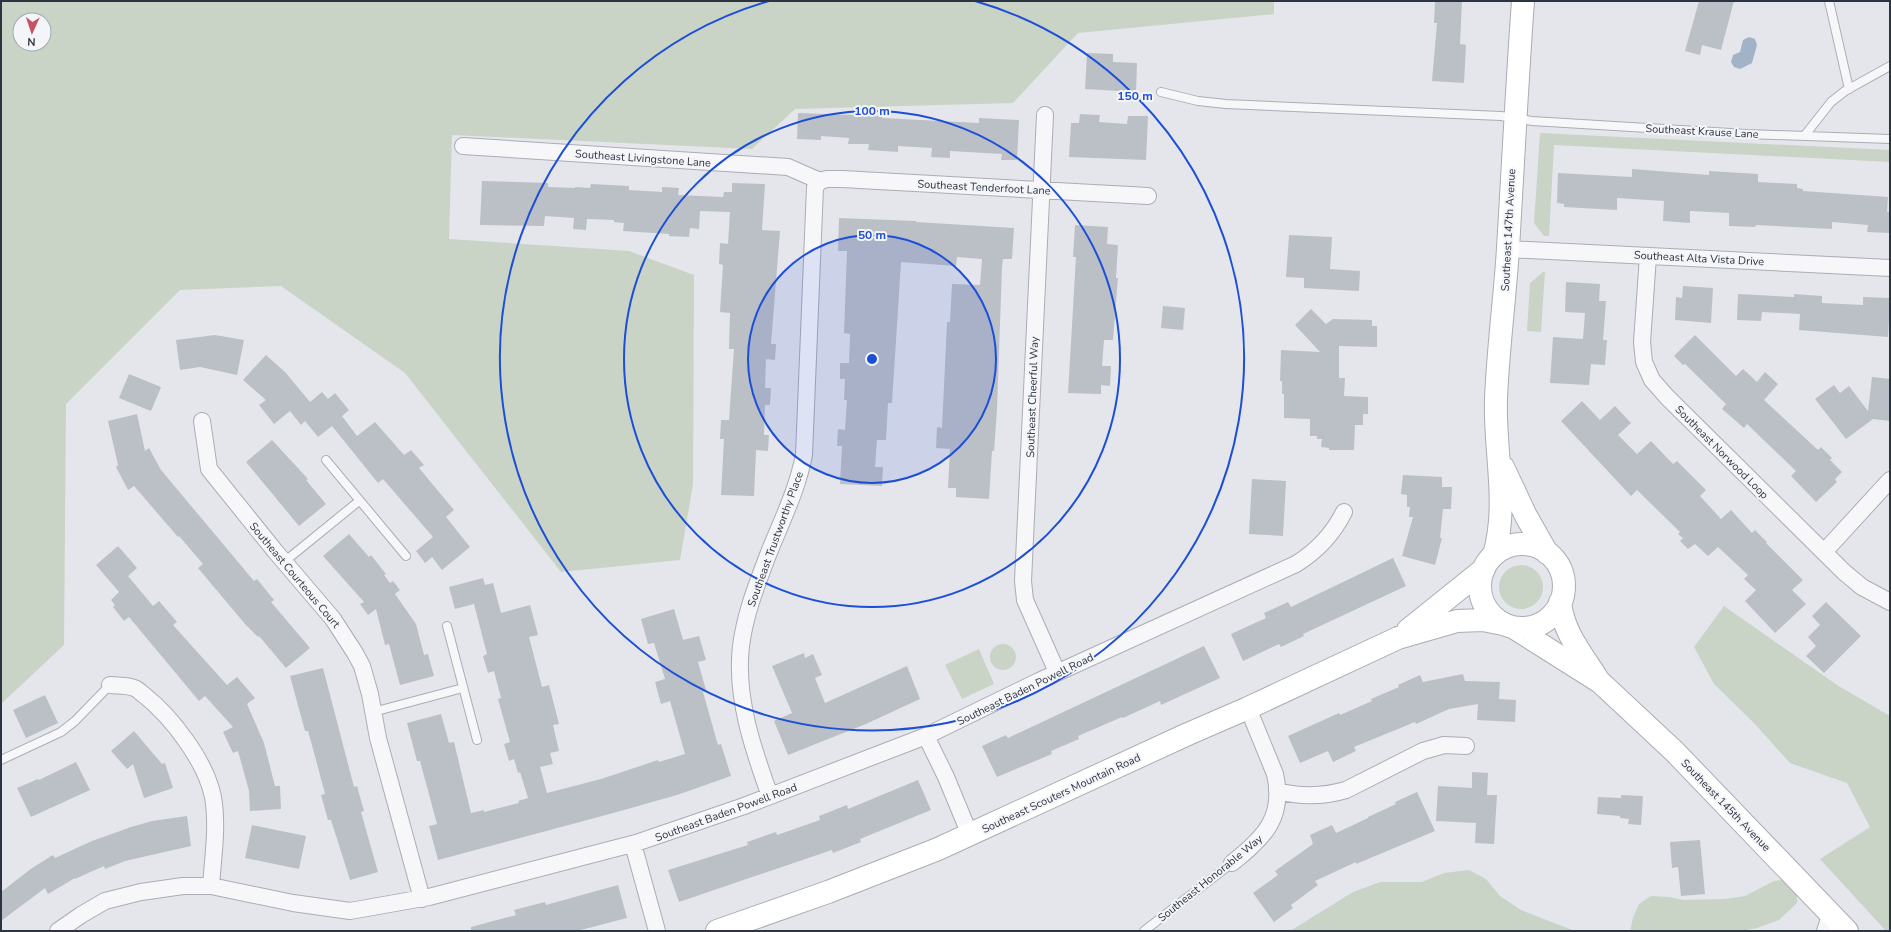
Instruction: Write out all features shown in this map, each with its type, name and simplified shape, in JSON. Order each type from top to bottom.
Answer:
[{"type":"main road","name":"Southeast 147th Avenue","points":[[1489,562],[1501,520],[1499,459],[1495,423],[1496,398],[1508,249],[1523,1]]},
{"type":"main road","name":"Southeast 147th Avenue","points":[[1499,459],[1526,516],[1546,553]]},
{"type":"main road","name":"Southeast 145th Avenue","points":[[1508,625],[1527,628],[1540,624],[1552,615],[1563,595],[1563,579],[1557,564],[1546,553],[1529,545],[1510,546],[1489,562],[1480,590],[1484,604],[1492,616],[1600,682],[1675,752],[1730,811],[1828,922],[1847,931]]},
{"type":"main road","name":"Southeast Scouters Mountain Road","points":[[1398,638],[1489,562]]},
{"type":"main road","name":"Southeast 145th Avenue","points":[[1560,602],[1563,620],[1570,636],[1600,682]]},
{"type":"main road","name":"Southeast Scouters Mountain Road","points":[[717,931],[828,892],[938,849],[1398,638],[1457,621],[1483,620],[1508,625]]},
{"type":"street","name":"Southeast Cheerful Way","points":[[1046,115],[1023,581],[1025,600],[1057,672]]},
{"type":"street","name":"Southeast Livingstone Lane","points":[[463,146],[788,167],[820,181]]},
{"type":"street","name":"Southeast Tenderfoot Lane","points":[[820,181],[827,179],[1148,196]]},
{"type":"street","name":"Southeast Trustworthy Place","points":[[770,796],[744,713],[740,679],[741,646],[744,628],[759,579],[796,488],[804,455],[815,188],[820,181]]},
{"type":"street","name":"Southeast Alta Vista Drive","points":[[1508,249],[1890,268]]},
{"type":"street","name":"Southeast Norwood Loop","points":[[1648,256],[1642,342],[1644,362],[1652,380],[1667,397],[1824,552],[1862,587],[1890,602]]},
{"type":"street","name":"Southeast Courteous Court","points":[[202,421],[209,469],[284,562],[333,618],[355,652],[366,679],[373,712],[422,899]]},
{"type":"street","points":[[1824,552],[1890,480]]},
{"type":"street","name":"Southeast Baden Powell Road","points":[[58,931],[81,915],[106,901],[155,890],[183,886],[211,886],[293,903],[350,911],[422,899],[633,844],[770,796],[926,736],[1057,672],[1296,564],[1309,556],[1319,547],[1344,512]]},
{"type":"street","points":[[110,685],[134,688],[152,701],[178,729],[203,772],[212,796],[214,810],[215,838],[211,886]]},
{"type":"street","name":"Southeast Honorable Way","points":[[1232,863],[1266,832],[1276,810],[1277,791],[1275,774],[1248,708]]},
{"type":"street","points":[[926,736],[946,777],[970,834]]},
{"type":"street","points":[[1277,791],[1295,796],[1335,794],[1436,746],[1466,746]]},
{"type":"street","points":[[633,844],[658,931]]},
{"type":"lane","points":[[1829,1],[1849,89]]},
{"type":"lane","points":[[1805,134],[1831,102],[1849,89],[1890,66]]},
{"type":"lane","name":"Southeast Krause Lane","points":[[1161,92],[1198,101],[1226,104],[1501,116],[1532,121],[1740,133],[1805,134],[1890,139]]},
{"type":"lane","points":[[326,460],[406,556]]},
{"type":"lane","points":[[284,562],[359,501]]},
{"type":"lane","points":[[447,626],[477,740]]},
{"type":"lane","points":[[1,760],[61,732],[76,721],[110,685]]},
{"type":"lane","points":[[373,712],[464,688]]},
{"type":"lane","name":"Southeast Honorable Way","points":[[1144,931],[1232,863]]},
{"type":"green space","points":[[1,1],[1274,1],[1274,14],[1078,33],[1013,103],[795,109],[752,149],[452,135],[449,239],[629,251],[694,275],[693,484],[680,560],[561,572],[405,373],[281,286],[180,290],[66,404],[64,645],[1,704]]},
{"type":"green space","points":[[1540,133],[1890,150],[1890,162],[1554,145],[1549,236],[1544,236],[1534,223]]},
{"type":"green space","points":[[1545,272],[1541,332],[1527,331],[1530,283]]},
{"type":"green space","points":[[1521,565],[1533,569],[1539,575],[1543,587],[1539,599],[1533,605],[1521,609],[1509,605],[1503,599],[1499,587],[1503,575],[1509,569]]},
{"type":"green space","points":[[1724,606],[1837,685],[1890,716],[1890,931],[1886,931],[1820,859],[1870,827],[1847,783],[1790,763],[1754,723],[1714,684],[1694,647]]},
{"type":"green space","points":[[1003,644],[1012,648],[1016,657],[1012,666],[1003,670],[994,666],[990,657],[994,648]]},
{"type":"green space","points":[[979,649],[994,684],[962,699],[945,665]]},
{"type":"green space","points":[[1469,870],[1486,879],[1500,896],[1521,910],[1575,931],[1290,931],[1353,892],[1380,882],[1422,882],[1444,873]]},
{"type":"green space","points":[[1790,879],[1797,889],[1797,903],[1779,920],[1757,928],[1741,931],[1630,931],[1633,918],[1639,904],[1651,896],[1684,900],[1725,899],[1745,896],[1774,881]]},
{"type":"water","points":[[1749,37],[1755,39],[1757,45],[1752,63],[1740,69],[1734,67],[1731,62],[1733,55],[1740,52],[1743,40]]},
{"type":"building","points":[[1435,1],[1462,1],[1460,44],[1466,45],[1464,83],[1432,81],[1437,23],[1434,23]]},
{"type":"building","points":[[1699,1],[1734,1],[1721,50],[1702,45],[1700,55],[1685,51]]},
{"type":"building","points":[[1087,53],[1113,54],[1113,62],[1137,63],[1136,92],[1085,89]]},
{"type":"building","points":[[798,113],[882,116],[882,118],[979,123],[979,118],[1019,120],[1017,160],[1001,160],[1002,154],[950,151],[950,158],[931,157],[932,148],[898,146],[898,152],[868,150],[869,144],[848,144],[849,138],[821,136],[821,140],[797,139]]},
{"type":"building","points":[[1080,114],[1100,115],[1099,122],[1127,124],[1128,116],[1148,116],[1146,160],[1069,157],[1071,123],[1079,123]]},
{"type":"building","points":[[1632,169],[1709,175],[1709,171],[1758,174],[1758,182],[1797,184],[1797,188],[1803,189],[1803,191],[1888,197],[1887,212],[1890,212],[1890,233],[1867,232],[1868,225],[1832,222],[1832,229],[1756,225],[1755,227],[1729,226],[1729,213],[1690,211],[1690,223],[1663,221],[1664,201],[1617,198],[1617,210],[1564,207],[1564,204],[1557,203],[1558,173],[1632,177]]},
{"type":"building","points":[[482,181],[548,183],[548,187],[575,188],[590,188],[591,184],[629,186],[629,190],[662,192],[662,187],[679,188],[678,195],[723,197],[724,192],[732,192],[732,183],[765,184],[762,230],[780,231],[771,344],[776,344],[775,360],[766,359],[765,388],[771,388],[770,405],[765,405],[764,435],[769,435],[768,451],[756,450],[754,496],[721,495],[724,439],[720,439],[721,420],[729,420],[734,349],[729,349],[730,313],[720,312],[723,265],[719,264],[720,243],[728,244],[730,212],[700,211],[699,229],[690,228],[689,237],[623,231],[624,223],[614,222],[614,220],[587,219],[586,230],[573,229],[574,218],[545,216],[544,226],[480,225]]},
{"type":"building","points":[[839,218],[916,221],[1014,228],[1012,259],[1003,259],[1002,268],[997,409],[994,451],[992,451],[989,499],[956,497],[956,488],[948,488],[950,449],[936,448],[937,427],[942,428],[947,322],[950,322],[952,284],[980,285],[982,259],[957,257],[956,266],[901,262],[892,403],[888,403],[886,440],[877,440],[875,467],[883,467],[882,486],[840,484],[842,446],[837,446],[838,429],[845,430],[847,400],[844,400],[845,379],[840,379],[840,363],[849,363],[850,334],[844,333],[847,251],[838,251]]},
{"type":"building","points":[[1075,225],[1108,227],[1107,244],[1118,245],[1116,278],[1118,278],[1113,340],[1104,340],[1102,366],[1111,366],[1110,386],[1101,385],[1101,394],[1068,393],[1076,257],[1073,257]]},
{"type":"building","points":[[1289,235],[1332,237],[1330,269],[1360,271],[1359,291],[1304,288],[1304,278],[1286,277]]},
{"type":"building","points":[[1566,282],[1600,284],[1599,301],[1606,301],[1603,340],[1607,340],[1605,365],[1591,364],[1589,385],[1550,383],[1553,337],[1583,339],[1585,313],[1565,312]]},
{"type":"building","points":[[1683,286],[1713,288],[1711,323],[1675,320],[1676,297],[1682,298]]},
{"type":"building","points":[[1738,294],[1794,297],[1794,294],[1822,296],[1822,303],[1863,305],[1863,297],[1890,298],[1888,337],[1799,330],[1800,314],[1762,312],[1761,321],[1737,320]]},
{"type":"building","points":[[1163,306],[1185,308],[1183,330],[1161,328]]},
{"type":"building","points":[[1311,309],[1326,324],[1333,319],[1372,320],[1372,326],[1377,326],[1377,347],[1339,346],[1339,378],[1345,378],[1344,396],[1368,397],[1368,414],[1363,414],[1363,425],[1355,425],[1354,450],[1329,450],[1329,448],[1321,447],[1322,439],[1317,439],[1317,436],[1310,436],[1310,419],[1284,418],[1284,394],[1282,394],[1282,381],[1280,381],[1281,350],[1320,352],[1295,325]]},
{"type":"building","points":[[215,335],[244,340],[237,375],[200,367],[180,370],[176,340]]},
{"type":"building","points":[[1695,335],[1736,376],[1743,369],[1757,382],[1765,372],[1778,384],[1764,400],[1818,450],[1821,447],[1832,458],[1830,460],[1842,472],[1835,479],[1837,482],[1816,502],[1791,476],[1796,471],[1747,424],[1744,428],[1722,409],[1726,404],[1685,364],[1683,365],[1674,356]]},
{"type":"building","points":[[266,355],[285,372],[310,402],[322,392],[328,399],[335,393],[349,410],[342,416],[357,436],[375,422],[404,455],[411,450],[424,465],[419,468],[454,510],[446,517],[470,547],[442,570],[432,557],[425,563],[416,551],[433,537],[383,479],[378,483],[332,426],[318,437],[305,421],[301,425],[290,411],[274,424],[259,405],[266,400],[243,380]]},
{"type":"building","points":[[129,374],[161,387],[151,411],[119,398]]},
{"type":"building","points":[[1872,377],[1890,379],[1890,421],[1873,419],[1846,439],[1815,399],[1834,385],[1840,393],[1849,386],[1868,411]]},
{"type":"building","points":[[1582,401],[1600,420],[1615,406],[1631,423],[1618,435],[1637,454],[1651,441],[1673,464],[1677,461],[1706,490],[1700,496],[1721,519],[1731,510],[1752,533],[1755,530],[1803,580],[1792,590],[1806,604],[1775,633],[1745,601],[1756,590],[1744,579],[1748,575],[1718,547],[1708,556],[1695,544],[1688,549],[1680,541],[1683,538],[1678,534],[1680,532],[1637,490],[1631,496],[1561,421]]},
{"type":"building","points":[[137,414],[145,451],[149,448],[161,470],[254,581],[257,579],[274,600],[271,602],[310,648],[286,668],[259,636],[258,637],[245,624],[198,568],[203,564],[179,536],[178,537],[134,486],[128,490],[116,467],[118,465],[108,421]]},
{"type":"building","points":[[272,440],[308,479],[306,480],[326,504],[299,526],[246,462]]},
{"type":"building","points":[[1403,475],[1442,477],[1442,487],[1452,487],[1451,509],[1443,509],[1440,538],[1442,538],[1435,565],[1402,556],[1413,517],[1409,517],[1410,507],[1407,507],[1407,495],[1401,494]]},
{"type":"building","points":[[1252,479],[1286,481],[1283,536],[1249,534]]},
{"type":"building","points":[[349,534],[369,557],[371,555],[386,574],[384,575],[390,583],[393,581],[400,590],[395,594],[416,624],[424,655],[428,654],[434,676],[400,685],[389,644],[385,645],[376,609],[368,615],[360,604],[364,602],[323,556]]},
{"type":"building","points":[[118,546],[137,568],[128,576],[153,606],[159,601],[177,622],[173,625],[227,685],[237,677],[255,698],[247,704],[264,743],[275,786],[280,786],[281,809],[250,811],[249,791],[238,751],[233,753],[223,732],[233,727],[205,696],[199,701],[129,617],[124,621],[113,607],[115,605],[111,600],[119,592],[96,565]]},
{"type":"building","points":[[1393,558],[1406,586],[1303,634],[1304,636],[1281,647],[1279,644],[1243,661],[1231,634],[1266,618],[1264,613],[1288,602],[1291,607]]},
{"type":"building","points":[[483,578],[485,585],[493,583],[501,613],[530,605],[538,635],[529,637],[542,687],[549,685],[559,724],[553,725],[559,751],[550,753],[553,764],[540,767],[547,793],[601,779],[658,760],[659,762],[685,754],[670,701],[661,704],[655,682],[665,679],[654,643],[648,644],[641,619],[674,609],[683,640],[699,636],[706,660],[698,662],[706,690],[703,692],[718,745],[721,744],[731,776],[677,795],[438,860],[429,826],[437,824],[420,761],[417,761],[407,723],[441,714],[449,743],[454,742],[471,813],[484,810],[484,812],[519,803],[518,801],[528,798],[520,772],[518,773],[514,759],[509,761],[504,744],[510,742],[498,699],[501,698],[494,671],[488,673],[483,656],[487,654],[474,604],[455,609],[449,587]]},
{"type":"building","points":[[1826,602],[1861,636],[1824,673],[1806,656],[1816,646],[1808,637],[1820,625],[1812,616]]},
{"type":"building","points":[[1204,646],[1220,678],[1161,705],[1160,701],[1078,736],[1079,739],[1051,751],[1052,754],[997,777],[982,746],[1006,735],[1008,738]]},
{"type":"building","points":[[804,653],[805,658],[813,654],[822,675],[815,678],[825,703],[907,666],[920,699],[866,724],[788,755],[774,721],[792,713],[772,666]]},
{"type":"building","points":[[323,668],[354,787],[357,786],[364,811],[361,812],[378,872],[350,880],[331,820],[328,820],[321,795],[325,794],[308,731],[305,731],[290,676]]},
{"type":"building","points":[[1463,674],[1465,681],[1500,682],[1499,699],[1516,700],[1515,722],[1477,720],[1478,704],[1449,709],[1416,724],[1415,722],[1354,747],[1356,751],[1333,762],[1328,751],[1300,763],[1288,736],[1339,713],[1340,715],[1372,701],[1371,699],[1399,687],[1398,685],[1420,675],[1423,682]]},
{"type":"building","points":[[45,695],[58,723],[26,738],[13,710]]},
{"type":"building","points":[[134,731],[162,764],[165,763],[173,788],[144,798],[133,764],[127,769],[111,751]]},
{"type":"building","points":[[76,762],[90,790],[31,817],[17,788],[38,779],[39,780]]},
{"type":"building","points":[[1472,772],[1488,773],[1487,795],[1497,795],[1494,844],[1475,843],[1476,823],[1436,821],[1438,786],[1472,788]]},
{"type":"building","points":[[918,780],[931,810],[860,839],[861,842],[833,853],[832,850],[679,902],[668,870],[748,845],[747,842],[776,832],[777,835],[820,820],[819,816],[847,805],[848,809]]},
{"type":"building","points":[[1417,792],[1435,831],[1356,864],[1356,862],[1315,881],[1318,885],[1291,905],[1293,908],[1274,922],[1253,893],[1278,875],[1275,871],[1313,844],[1310,835],[1332,825],[1336,833],[1396,804],[1395,802]]},
{"type":"building","points":[[1621,795],[1643,796],[1641,825],[1628,824],[1629,819],[1620,818],[1620,816],[1597,814],[1598,797],[1621,798]]},
{"type":"building","points":[[187,816],[191,846],[125,861],[105,869],[104,866],[75,878],[48,894],[45,888],[1,921],[1,892],[32,868],[53,855],[55,858],[92,841],[131,827],[152,821]]},
{"type":"building","points":[[252,825],[306,836],[299,869],[245,858]]},
{"type":"building","points":[[1700,840],[1705,894],[1681,896],[1678,867],[1672,868],[1670,842]]},
{"type":"building","points":[[618,885],[627,918],[577,931],[471,931],[471,927],[516,915],[514,910],[545,902],[546,905]]}]
